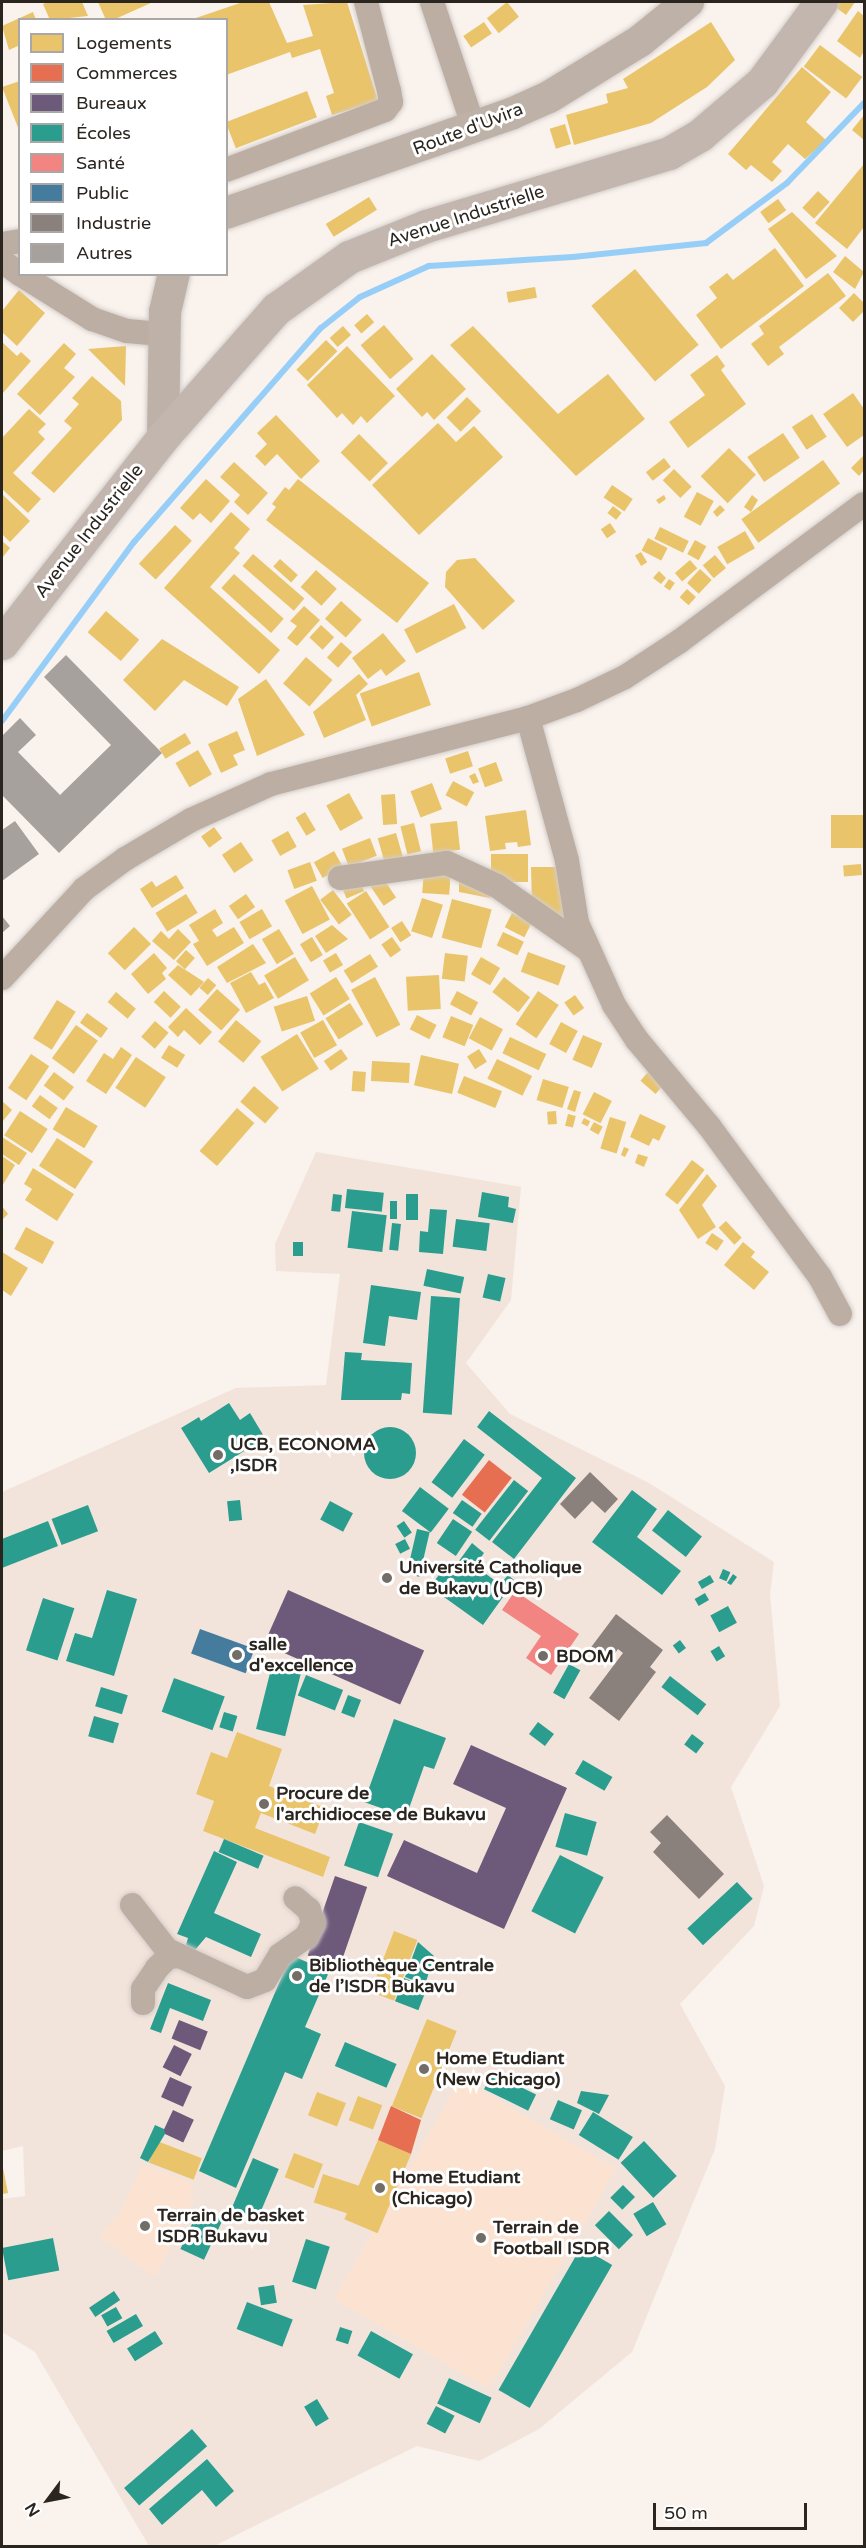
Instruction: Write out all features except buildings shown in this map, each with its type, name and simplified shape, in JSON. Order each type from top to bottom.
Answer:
[{"type":"highway","name":"Avenue Industrielle","points":[[2,643],[163,437],[276,309],[349,257],[426,226],[669,153],[700,135],[762,82],[821,2]]},
{"type":"main road","name":"Route d'Uvira","points":[[228,212],[474,128],[549,97],[640,41],[688,2]]},
{"type":"main road","points":[[163,437],[165,312],[174,276]]},
{"type":"street","points":[[228,169],[385,110],[391,102],[366,2]]},
{"type":"street","points":[[432,2],[474,128]]},
{"type":"street","points":[[2,244],[18,241]]},
{"type":"street","points":[[2,261],[18,273]]},
{"type":"street","points":[[23,276],[92,319],[127,330],[164,334]]},
{"type":"street","points":[[2,978],[84,889],[125,859],[230,800],[328,767],[528,718],[625,677],[681,641],[864,504]]},
{"type":"street","points":[[528,718],[567,861],[577,923],[614,1005],[637,1040],[709,1126],[820,1277],[840,1314]]},
{"type":"street","points":[[340,878],[447,863],[497,886],[587,949]]},
{"type":"street","points":[[132,1905],[148,1930],[167,1950],[247,1987],[257,1986],[280,1955],[306,1937],[313,1923],[309,1910],[295,1898]]},
{"type":"street","points":[[143,2003],[143,1989],[157,1968],[168,1957],[180,1956]]},
{"type":"shaded area","points":[[316,1152],[521,1187],[511,1300],[466,1363],[510,1414],[649,1483],[774,1562],[770,1594],[780,1706],[731,1787],[764,1886],[754,1926],[680,2004],[725,2086],[715,2149],[632,2352],[539,2429],[479,2461],[417,2446],[214,2546],[149,2546],[35,2352],[2,2332],[2,2199],[25,2196],[23,2146],[2,2151],[2,1492],[236,1388],[326,1385],[340,1274],[276,1271],[275,1244]]},
{"type":"shaded area","name":"Terrain de Football ISDR","points":[[461,2079],[616,2168],[489,2388],[334,2299]]},
{"type":"shaded area","name":"Terrain de basket ISDR Bukavu","points":[[143,2165],[193,2183],[190,2196],[194,2199],[155,2277],[100,2236],[118,2216]]},
{"type":"waterway","points":[[2,721],[134,542],[321,328],[360,297],[429,266],[573,257],[706,243],[787,183],[864,103]]},
{"type":"place","name":"UCB, ECONOMA ,ISDR","points":[[218,1455]]},
{"type":"place","name":"Université Catholique de Bukavu (UCB)","points":[[387,1578]]},
{"type":"place","name":"salle d'excellence","points":[[237,1655]]},
{"type":"place","name":"BDOM","points":[[543,1656]]},
{"type":"place","name":"Procure de l'archidiocese de Bukavu","points":[[264,1804]]},
{"type":"place","name":"Bibliothèque Centrale de l’ISDR Bukavu","points":[[297,1976]]},
{"type":"place","name":"Home Etudiant (New Chicago)","points":[[424,2069]]},
{"type":"place","name":"Home Etudiant (Chicago)","points":[[380,2188]]},
{"type":"place","name":"Terrain de basket ISDR Bukavu","points":[[145,2226]]},
{"type":"place","name":"Terrain de Football ISDR","points":[[481,2238]]}]
